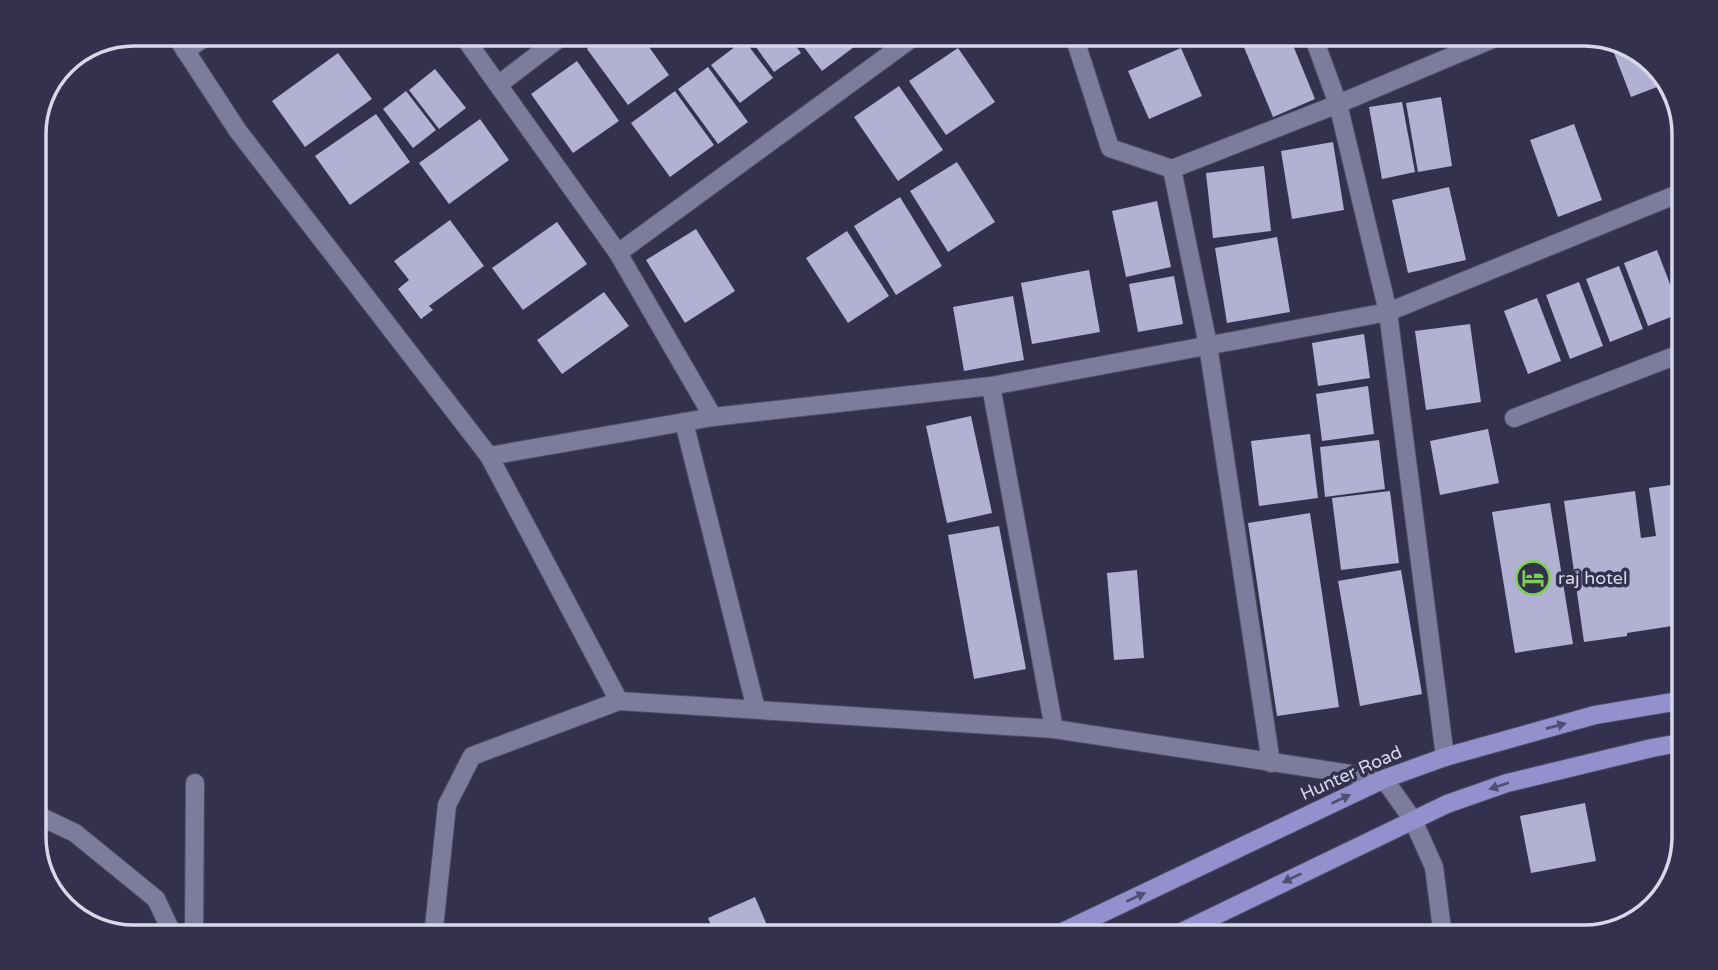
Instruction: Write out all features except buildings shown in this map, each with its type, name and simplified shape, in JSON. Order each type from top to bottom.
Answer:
[{"type":"main road","name":"Hunter Road","points":[[1077,925],[1384,779],[1445,757],[1595,715],[1672,702]]},
{"type":"main road","points":[[1196,925],[1447,804],[1507,783],[1672,744]]},
{"type":"street","points":[[181,45],[238,131],[489,456],[619,701]]},
{"type":"street","points":[[185,51],[194,45]]},
{"type":"street","points":[[470,45],[618,253],[713,417]]},
{"type":"street","points":[[498,85],[550,45]]},
{"type":"street","points":[[618,253],[903,45]]},
{"type":"street","points":[[1077,45],[1110,148],[1172,169],[1478,45]]},
{"type":"street","points":[[1316,45],[1338,104],[1388,312],[1445,757]]},
{"type":"street","points":[[1172,169],[1208,345],[1271,763]]},
{"type":"street","points":[[489,456],[713,417],[991,386],[1388,312],[1672,196]]},
{"type":"street","points":[[1514,418],[1672,357]]},
{"type":"street","points":[[991,386],[1054,729]]},
{"type":"street","points":[[684,422],[756,709]]},
{"type":"street","points":[[434,925],[447,805],[472,756],[619,701],[1054,729],[1384,779],[1413,820],[1434,867],[1441,925]]},
{"type":"street","points":[[194,925],[195,783]]},
{"type":"street","points":[[46,819],[75,833],[156,899],[168,925]]},
{"type":"place","name":"raj hotel","points":[[1533,578]]}]
